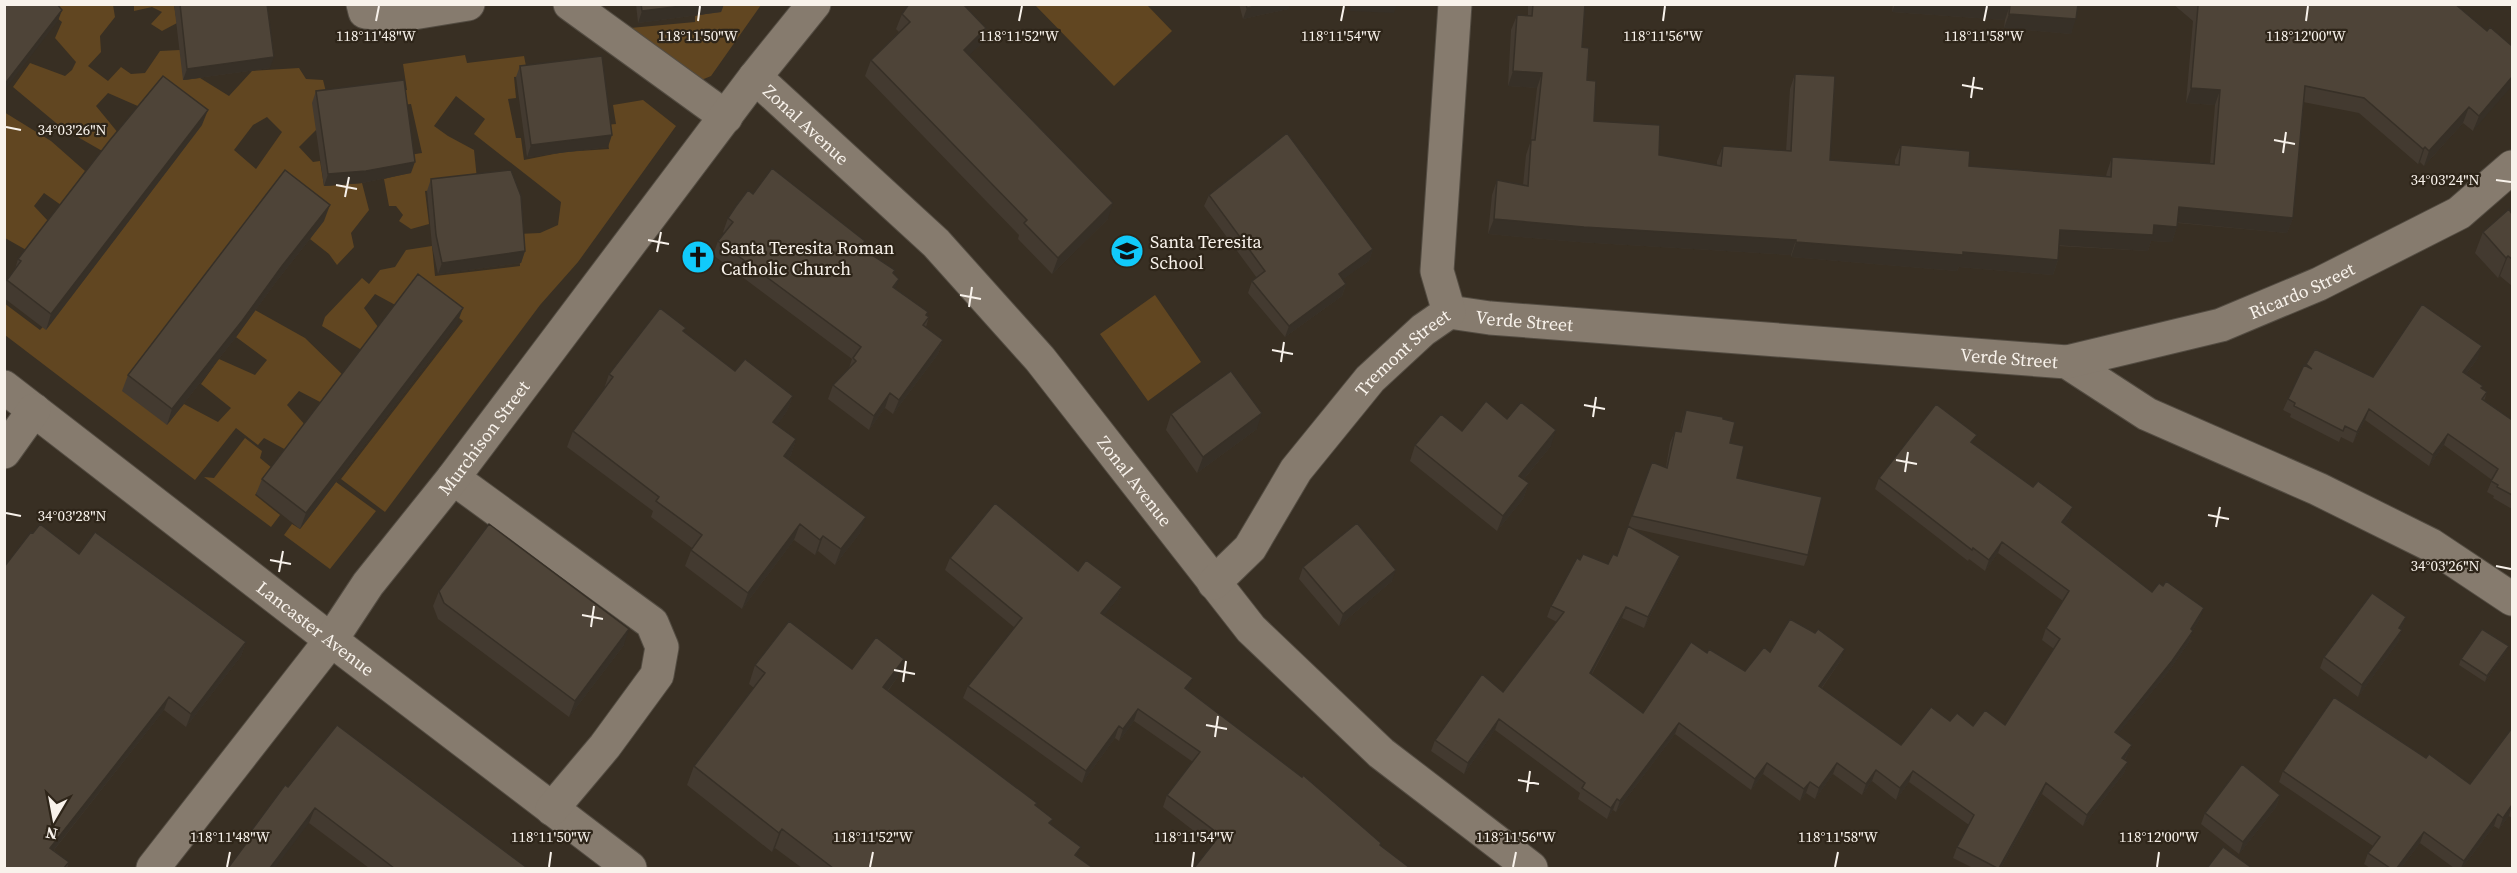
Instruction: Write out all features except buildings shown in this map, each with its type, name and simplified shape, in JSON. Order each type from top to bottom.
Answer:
[{"type":"street","points":[[363,4],[365,12],[401,15],[468,4]]},
{"type":"street","points":[[570,4],[726,117]]},
{"type":"street","name":"Murchison Street","points":[[153,868],[331,640],[368,584],[453,478],[756,77],[814,4]]},
{"type":"street","name":"Tremont Street","points":[[1215,583],[1250,548],[1296,470],[1370,378],[1423,330],[1449,312],[1437,271],[1455,4]]},
{"type":"street","name":"Zonal Avenue","points":[[756,77],[936,243],[1040,359],[1251,630],[1381,753],[1531,868]]},
{"type":"street","name":"Ricardo Street","points":[[2067,362],[2221,326],[2319,284],[2459,213],[2512,167]]},
{"type":"street","name":"Verde Street","points":[[1449,312],[1490,318],[2067,362],[2147,414],[2318,489],[2431,545],[2512,599]]},
{"type":"street","name":"Lancaster Avenue","points":[[4,387],[630,868]]},
{"type":"street","points":[[4,452],[34,410]]},
{"type":"street","points":[[453,478],[652,623],[662,647],[657,675],[605,746],[552,809]]},
{"type":"shaded area","points":[[41,5],[113,5],[115,17],[100,36],[101,52],[88,66],[108,81],[121,67],[131,74],[145,73],[160,51],[180,50],[184,80],[200,78],[229,96],[252,71],[299,68],[306,79],[323,80],[328,100],[316,130],[299,147],[313,162],[320,161],[324,186],[362,183],[369,210],[351,233],[354,247],[337,265],[329,254],[310,239],[325,216],[166,425],[184,404],[218,422],[231,408],[201,384],[219,359],[255,375],[267,360],[236,337],[255,310],[305,338],[345,377],[324,404],[299,391],[287,405],[307,427],[288,451],[264,438],[258,445],[236,428],[195,480],[5,335],[4,303],[40,330],[70,298],[178,156],[140,107],[108,93],[96,106],[119,134],[104,152],[62,128],[13,87],[30,63],[65,76],[72,70],[76,62],[55,38],[62,22]],"holes":[[[267,117],[282,132],[256,169],[234,150],[253,125]]]},
{"type":"shaded area","points":[[134,5],[174,5],[177,23],[162,31],[151,24],[162,12],[152,7],[134,11]]},
{"type":"shaded area","points":[[715,5],[761,5],[711,76],[699,81],[630,28],[695,22],[695,16],[715,12]]},
{"type":"shaded area","points":[[1035,5],[1147,5],[1172,31],[1114,86]]},
{"type":"shaded area","points":[[465,55],[467,63],[524,56],[528,76],[514,77],[516,98],[508,99],[516,138],[521,138],[524,160],[564,152],[609,149],[605,125],[616,124],[613,105],[643,100],[676,126],[578,262],[540,305],[385,512],[341,479],[463,321],[438,302],[399,307],[375,294],[364,308],[381,331],[365,352],[322,326],[325,317],[362,278],[369,284],[380,270],[395,267],[406,250],[432,246],[435,276],[520,266],[518,234],[540,233],[558,225],[561,202],[474,134],[485,119],[456,96],[434,126],[474,150],[477,179],[459,187],[425,191],[429,224],[411,229],[399,221],[403,215],[396,206],[389,206],[384,179],[411,172],[409,155],[422,153],[411,104],[402,105],[400,91],[407,90],[403,64]]},
{"type":"shaded area","points":[[4,112],[51,141],[85,171],[61,205],[44,193],[34,206],[48,221],[28,251],[5,238]]},
{"type":"shaded area","points":[[1155,295],[1201,362],[1148,401],[1100,334]]},
{"type":"shaded area","points":[[245,438],[262,451],[260,458],[272,468],[255,495],[280,515],[271,527],[204,477],[214,478]]},
{"type":"shaded area","points":[[336,482],[376,511],[330,569],[284,535],[292,524],[300,529]]},
{"type":"place","name":"Santa Teresita School","points":[[1127,251]]},
{"type":"place","name":"Santa Teresita Roman Catholic Church","points":[[698,257]]}]
